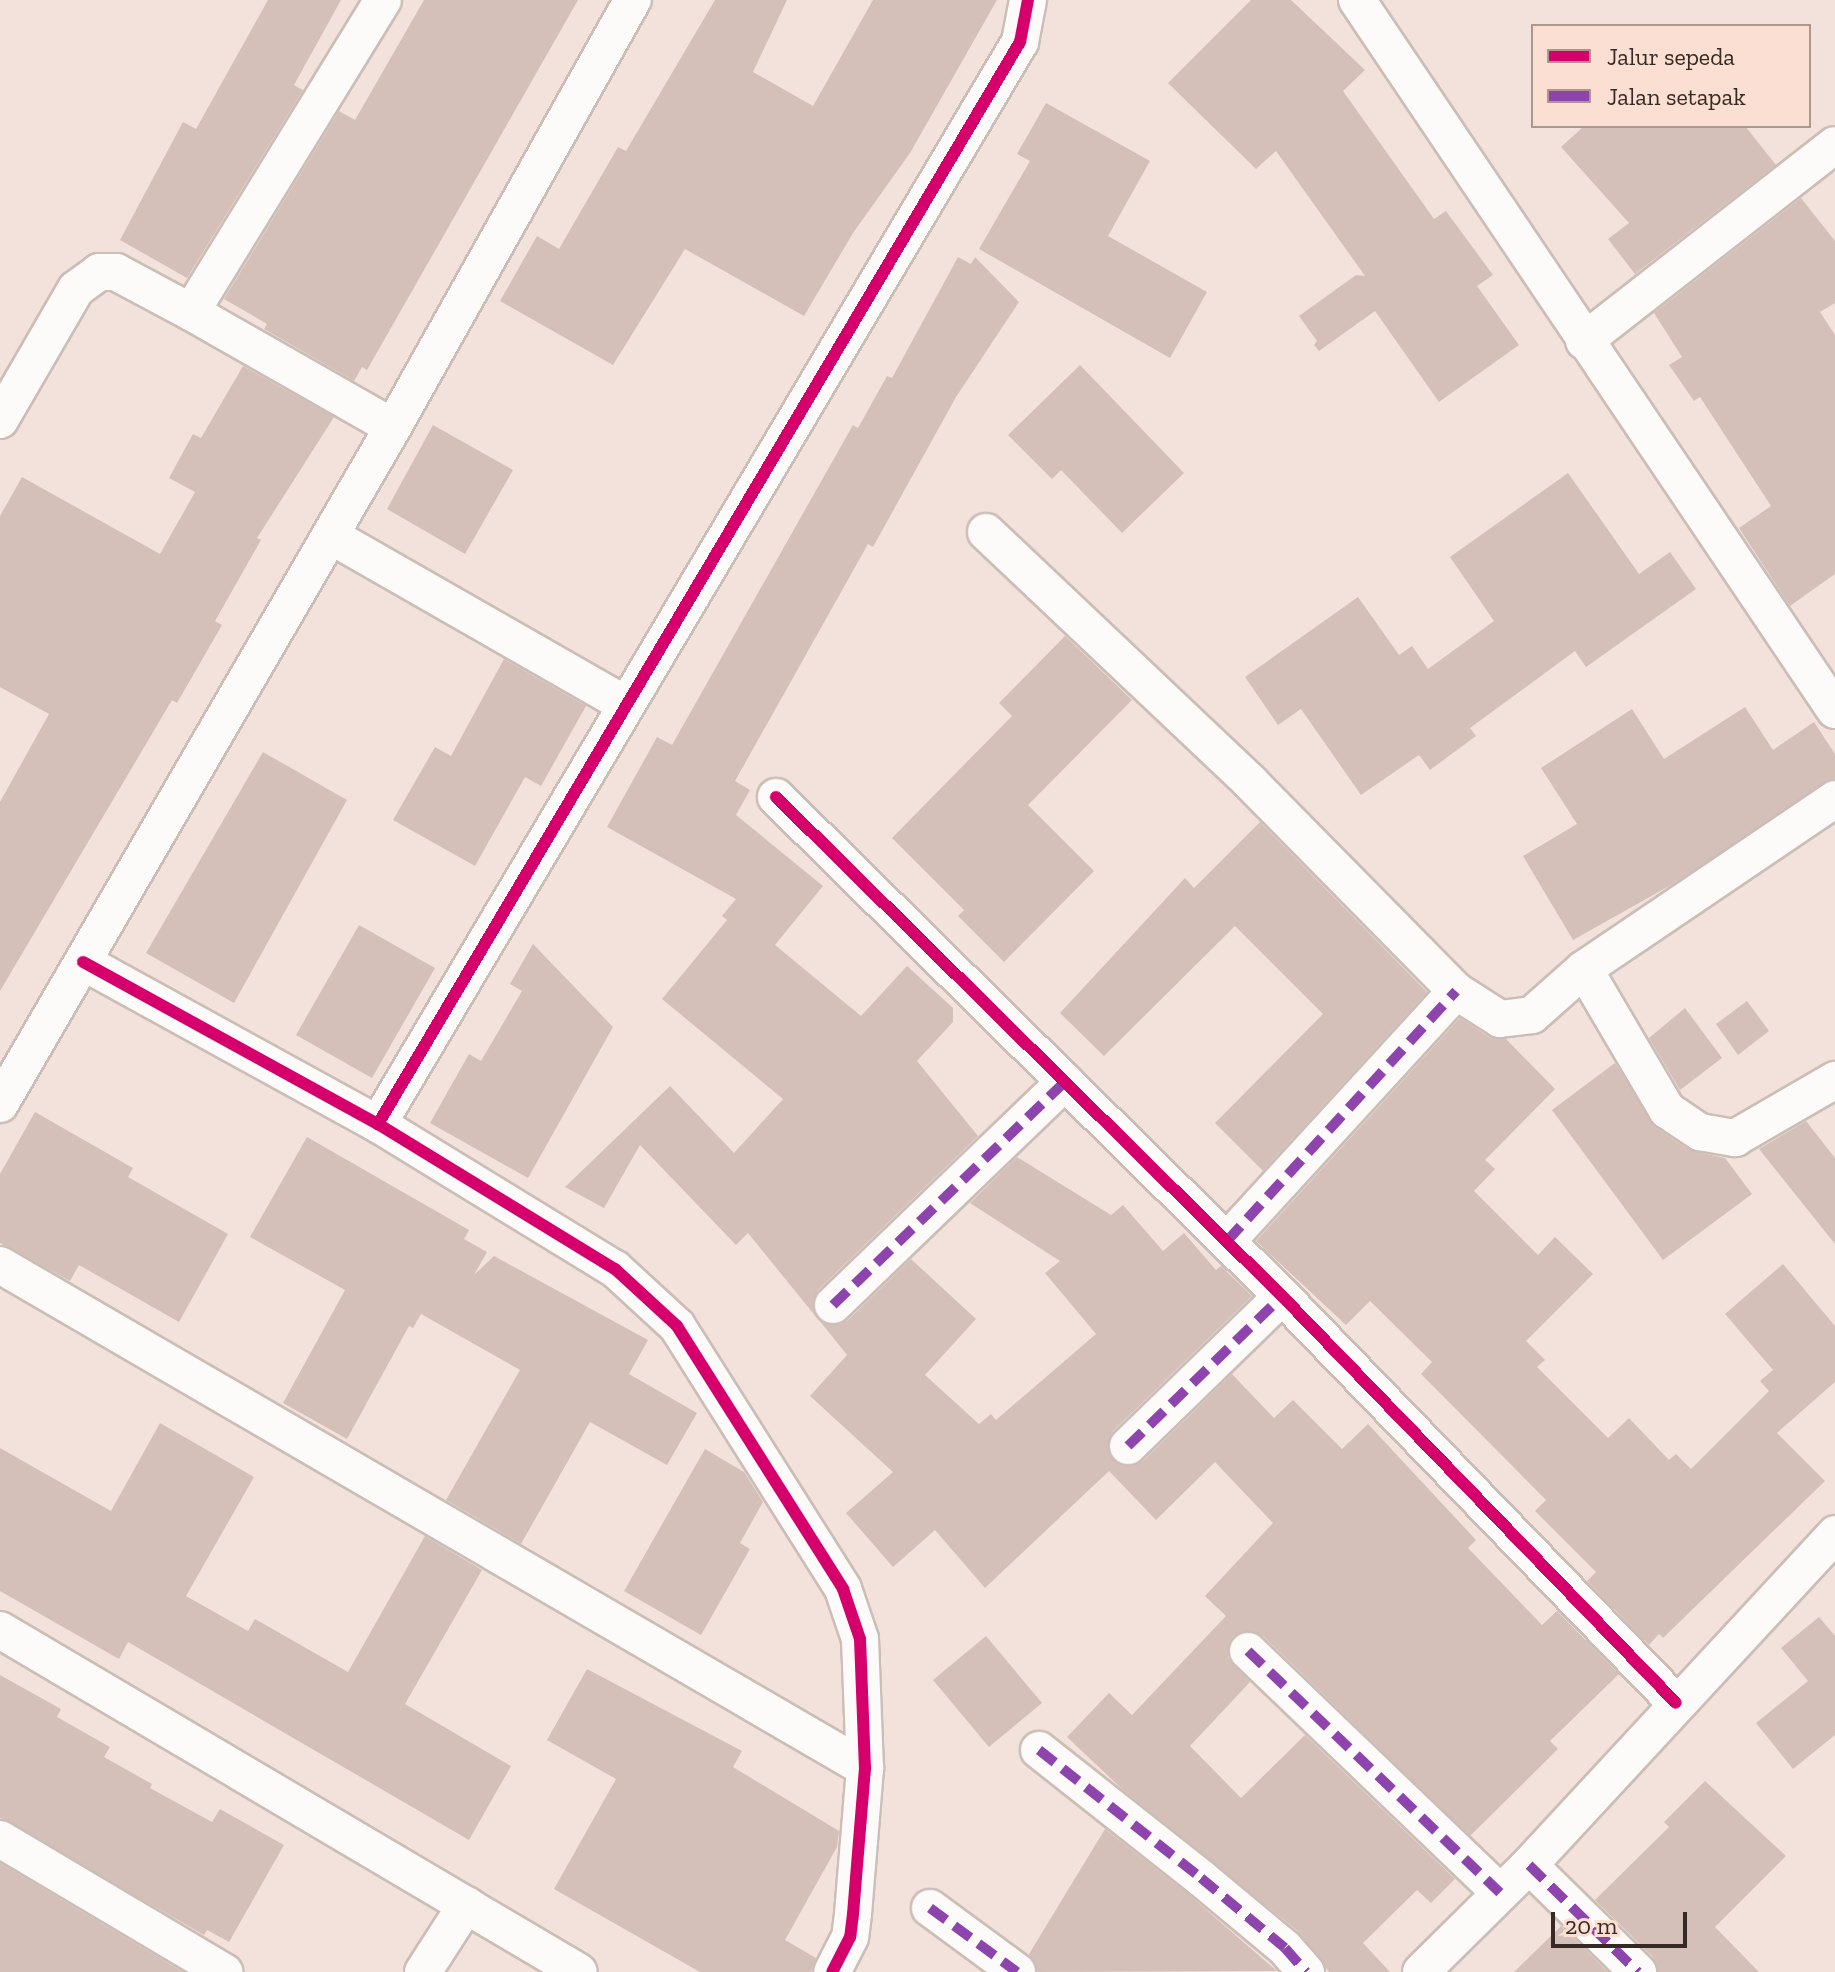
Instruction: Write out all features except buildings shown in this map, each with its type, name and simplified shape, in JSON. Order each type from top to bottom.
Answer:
[{"type":"street","points":[[191,312],[383,0]]},
{"type":"street","points":[[0,1104],[333,537],[633,0]]},
{"type":"street","points":[[378,1124],[1020,42],[1028,0]]},
{"type":"street","points":[[1357,0],[1835,710]]},
{"type":"street","points":[[1584,341],[1835,145]]},
{"type":"street","points":[[0,420],[89,277],[116,272],[393,427]]},
{"type":"street","points":[[986,532],[1250,782],[1456,991],[1500,1019],[1516,1020],[1532,1015],[1584,969],[1835,799]]},
{"type":"street","points":[[333,537],[625,704]]},
{"type":"street","points":[[776,797],[1282,1296],[1676,1703]]},
{"type":"street","points":[[83,962],[378,1124],[615,1269],[677,1326],[853,1613],[860,1639],[865,1768],[850,1937],[832,1972]]},
{"type":"street","points":[[1584,969],[1667,1110],[1700,1132],[1735,1138],[1835,1080]]},
{"type":"street","points":[[1227,1241],[1456,991]]},
{"type":"street","points":[[833,1305],[1065,1082]]},
{"type":"street","points":[[0,1265],[865,1768]]},
{"type":"street","points":[[1128,1446],[1282,1296]]},
{"type":"street","points":[[1421,1972],[1529,1865],[1835,1534]]},
{"type":"street","points":[[0,1630],[579,1972]]},
{"type":"street","points":[[1248,1651],[1500,1893]]},
{"type":"street","points":[[1039,1750],[1225,1898],[1306,1972]]},
{"type":"street","points":[[0,1839],[224,1972]]},
{"type":"street","points":[[1529,1865],[1638,1972]]},
{"type":"street","points":[[423,1972],[466,1905]]},
{"type":"street","points":[[930,1908],[1017,1972]]},
{"type":"marked path","points":[[1227,1241],[1456,991]]},
{"type":"marked path","points":[[833,1305],[1065,1082]]},
{"type":"marked path","points":[[1128,1446],[1282,1296]]},
{"type":"marked path","points":[[1248,1651],[1500,1893]]},
{"type":"marked path","points":[[1039,1750],[1201,1878],[1285,1948],[1306,1972]]},
{"type":"marked path","points":[[1529,1865],[1638,1972]]},
{"type":"marked path","points":[[930,1908],[1017,1972]]},
{"type":"cycle path","points":[[378,1124],[1020,42],[1028,0]]},
{"type":"cycle path","points":[[776,797],[1282,1296],[1676,1703]]},
{"type":"cycle path","points":[[83,962],[378,1124],[615,1269],[677,1326],[843,1589],[860,1639],[865,1768],[853,1914],[850,1937],[832,1972]]}]
